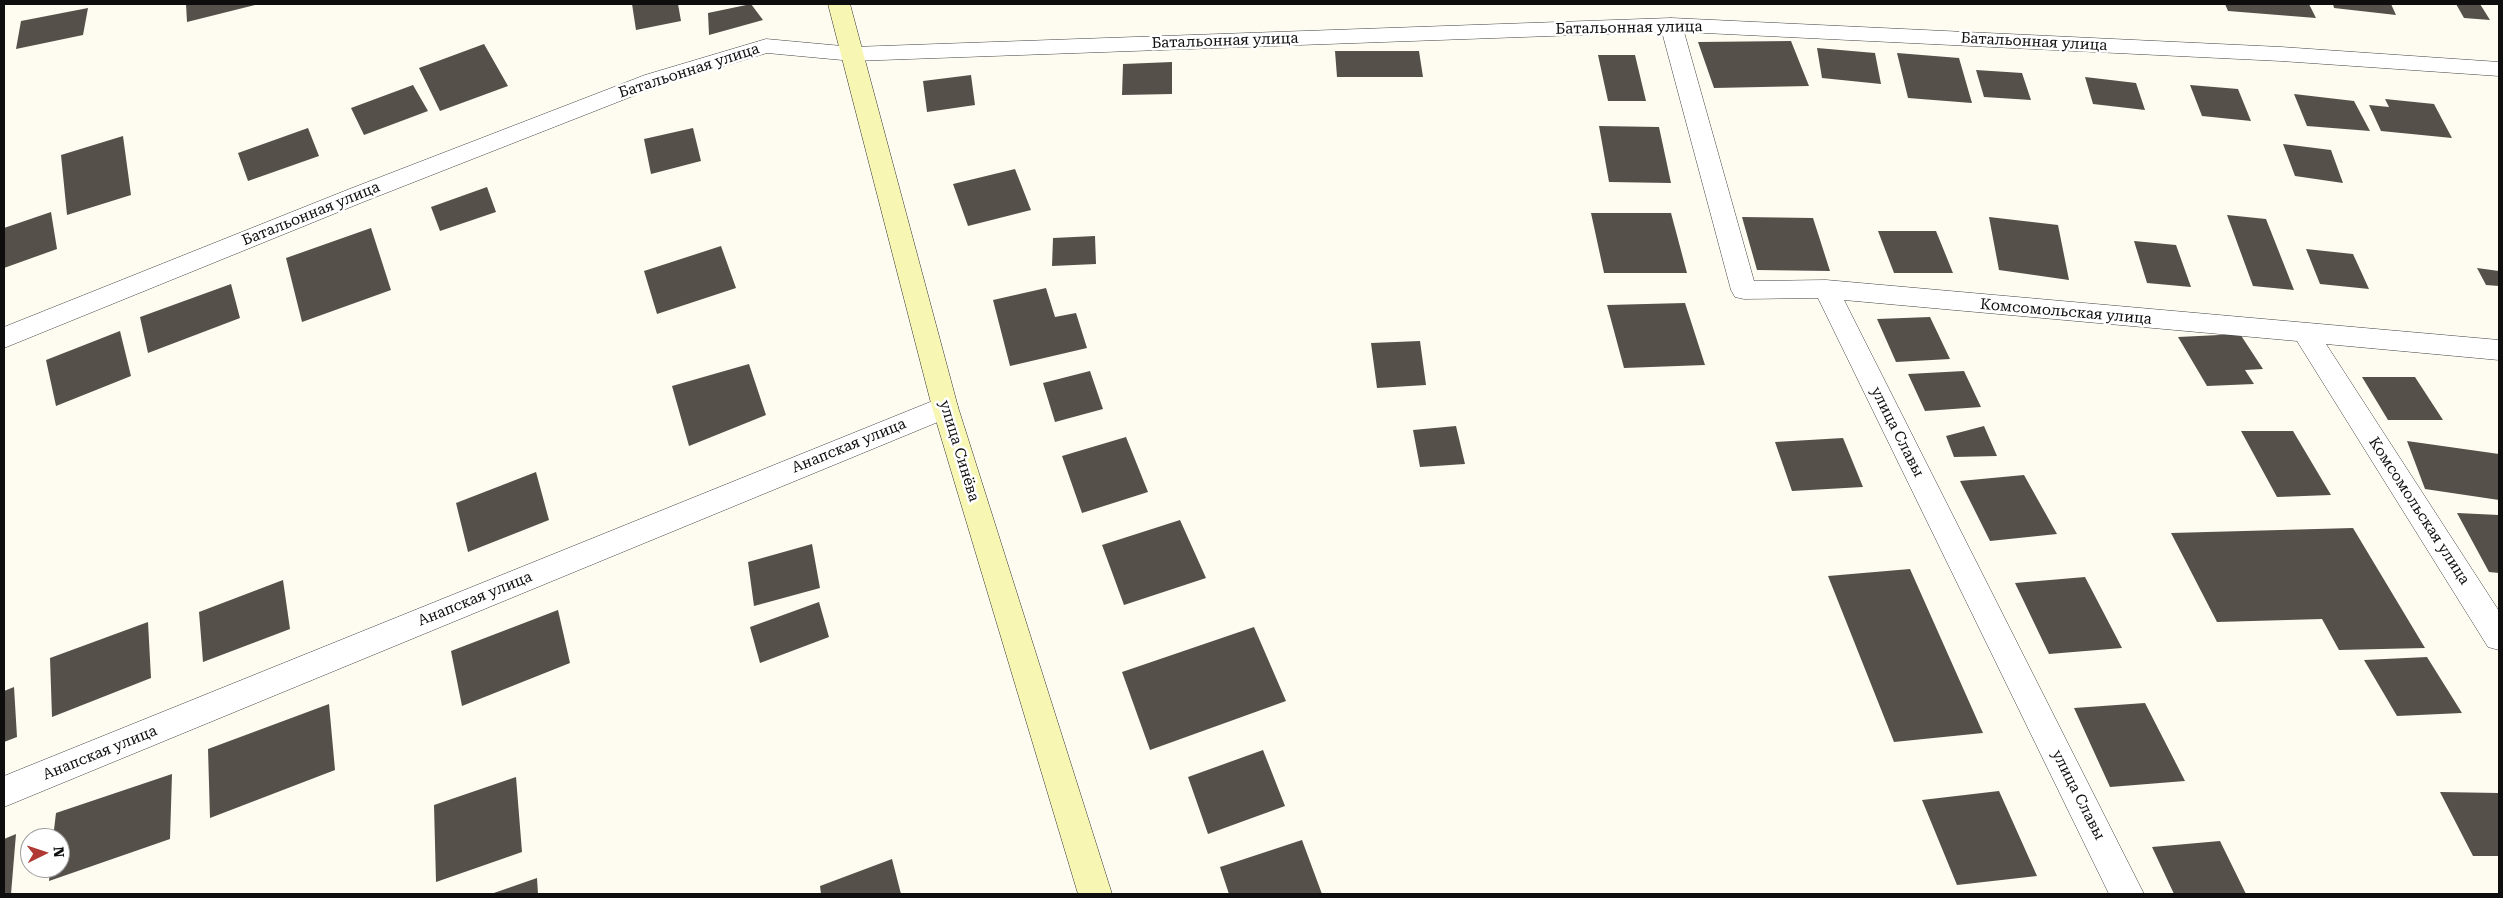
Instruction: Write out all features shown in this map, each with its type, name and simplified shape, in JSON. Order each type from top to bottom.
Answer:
[{"type":"main road","name":"улица Синёва","points":[[839,4],[854,54],[946,407],[1095,894]]},
{"type":"street","name":"Батальонная улица","points":[[4,338],[354,196],[653,80],[766,46],[854,54],[1672,25],[2281,54],[2499,69]]},
{"type":"street","points":[[1672,25],[1744,290],[1826,289]]},
{"type":"street","name":"Комсомольская улица","points":[[1826,289],[2499,350]]},
{"type":"street","name":"улица Славы","points":[[1826,289],[2128,894]]},
{"type":"street","name":"Комсомольская улица","points":[[2306,334],[2499,637]]},
{"type":"street","name":"Анапская улица","points":[[4,792],[946,407]]},
{"type":"building","points":[[186,4],[259,4],[187,22]]},
{"type":"building","points":[[632,4],[678,4],[681,21],[636,30]]},
{"type":"building","points":[[751,4],[763,20],[709,35],[708,13]]},
{"type":"building","points":[[2225,4],[2309,4],[2316,18],[2228,11]]},
{"type":"building","points":[[2333,4],[2391,4],[2396,15],[2334,8]]},
{"type":"building","points":[[2456,4],[2480,4],[2490,20],[2464,18]]},
{"type":"building","points":[[88,8],[83,35],[16,49],[21,21]]},
{"type":"building","points":[[1791,41],[1809,86],[1714,88],[1698,42]]},
{"type":"building","points":[[484,44],[508,86],[440,111],[419,68]]},
{"type":"building","points":[[1817,48],[1875,53],[1881,84],[1822,78]]},
{"type":"building","points":[[1335,51],[1419,51],[1423,77],[1337,77]]},
{"type":"building","points":[[1897,53],[1959,58],[1972,103],[1908,98]]},
{"type":"building","points":[[1598,55],[1635,55],[1646,101],[1608,101]]},
{"type":"building","points":[[1172,62],[1172,94],[1122,95],[1123,64]]},
{"type":"building","points":[[1976,70],[2022,73],[2031,100],[1984,97]]},
{"type":"building","points":[[971,75],[975,105],[927,112],[923,81]]},
{"type":"building","points":[[2085,77],[2136,83],[2145,110],[2093,104]]},
{"type":"building","points":[[413,85],[428,111],[364,135],[351,108]]},
{"type":"building","points":[[2190,85],[2238,89],[2251,121],[2202,116]]},
{"type":"building","points":[[2294,94],[2354,101],[2370,131],[2307,126]]},
{"type":"building","points":[[2385,99],[2434,104],[2452,138],[2381,131],[2369,105],[2389,107]]},
{"type":"building","points":[[1599,126],[1659,127],[1671,183],[1609,182]]},
{"type":"building","points":[[308,128],[319,156],[248,181],[238,153]]},
{"type":"building","points":[[693,128],[701,161],[651,174],[644,139]]},
{"type":"building","points":[[123,136],[131,195],[67,215],[61,155]]},
{"type":"building","points":[[2283,144],[2331,150],[2343,183],[2295,176]]},
{"type":"building","points":[[1015,169],[1031,210],[968,226],[953,184]]},
{"type":"building","points":[[487,187],[496,212],[440,231],[431,207]]},
{"type":"building","points":[[51,212],[57,249],[4,268],[4,228]]},
{"type":"building","points":[[1591,213],[1671,213],[1687,273],[1604,273]]},
{"type":"building","points":[[2227,215],[2266,219],[2294,290],[2253,286]]},
{"type":"building","points":[[1742,217],[1813,218],[1830,271],[1757,270]]},
{"type":"building","points":[[1989,217],[2058,225],[2069,280],[1999,270]]},
{"type":"building","points":[[371,228],[391,290],[302,322],[286,258]]},
{"type":"building","points":[[1878,231],[1936,231],[1953,273],[1894,273]]},
{"type":"building","points":[[1095,236],[1096,264],[1052,266],[1053,238]]},
{"type":"building","points":[[2134,241],[2176,245],[2191,287],[2147,283]]},
{"type":"building","points":[[721,246],[736,288],[657,314],[644,271]]},
{"type":"building","points":[[2306,249],[2353,254],[2369,289],[2320,284]]},
{"type":"building","points":[[2477,268],[2499,271],[2499,286],[2486,285]]},
{"type":"building","points":[[231,284],[240,318],[148,353],[140,317]]},
{"type":"building","points":[[1046,288],[1055,317],[1076,313],[1087,348],[1010,366],[993,300]]},
{"type":"building","points":[[1685,303],[1705,365],[1624,368],[1607,305]]},
{"type":"building","points":[[1930,317],[1950,359],[1896,362],[1877,319]]},
{"type":"building","points":[[120,331],[131,376],[56,406],[46,360]]},
{"type":"building","points":[[2240,334],[2263,369],[2245,370],[2254,384],[2207,386],[2178,337]]},
{"type":"building","points":[[1420,341],[1426,385],[1377,388],[1371,343]]},
{"type":"building","points":[[749,364],[766,415],[689,446],[672,386]]},
{"type":"building","points":[[1090,371],[1103,409],[1055,422],[1043,383]]},
{"type":"building","points":[[1964,371],[1981,407],[1925,411],[1908,374]]},
{"type":"building","points":[[2362,377],[2415,377],[2443,420],[2388,420]]},
{"type":"building","points":[[1456,426],[1465,464],[1420,467],[1413,430]]},
{"type":"building","points":[[1984,426],[1997,456],[1954,457],[1946,436]]},
{"type":"building","points":[[2241,431],[2293,431],[2331,495],[2277,497]]},
{"type":"building","points":[[1126,437],[1148,492],[1082,513],[1062,456]]},
{"type":"building","points":[[1843,438],[1863,487],[1792,491],[1775,442]]},
{"type":"building","points":[[2407,441],[2499,454],[2499,500],[2425,489]]},
{"type":"building","points":[[536,472],[549,520],[468,552],[456,503]]},
{"type":"building","points":[[2024,475],[2057,534],[1990,541],[1960,481]]},
{"type":"building","points":[[2457,513],[2499,515],[2499,573],[2489,572]]},
{"type":"building","points":[[1180,520],[1206,578],[1124,605],[1102,545]]},
{"type":"building","points":[[2353,528],[2425,648],[2339,650],[2322,619],[2217,622],[2171,533]]},
{"type":"building","points":[[812,544],[820,588],[754,606],[748,562]]},
{"type":"building","points":[[1910,569],[1983,733],[1894,742],[1828,576]]},
{"type":"building","points":[[2085,577],[2122,648],[2049,654],[2015,583]]},
{"type":"building","points":[[283,580],[290,629],[203,662],[199,612]]},
{"type":"building","points":[[819,602],[829,637],[760,663],[750,627]]},
{"type":"building","points":[[558,610],[570,663],[462,706],[451,651]]},
{"type":"building","points":[[148,622],[151,678],[52,717],[50,658]]},
{"type":"building","points":[[1254,627],[1286,701],[1150,750],[1122,672]]},
{"type":"building","points":[[2427,657],[2462,713],[2397,716],[2364,660]]},
{"type":"building","points":[[14,687],[17,737],[4,742],[4,691]]},
{"type":"building","points":[[2145,703],[2185,781],[2110,787],[2074,708]]},
{"type":"building","points":[[329,704],[335,770],[210,818],[208,749]]},
{"type":"building","points":[[1263,750],[1285,806],[1208,834],[1188,777]]},
{"type":"building","points":[[172,774],[170,839],[70,874],[70,828],[54,828],[56,813]]},
{"type":"building","points":[[516,777],[522,852],[436,882],[434,805]]},
{"type":"building","points":[[1999,791],[2037,876],[1957,885],[1922,800]]},
{"type":"building","points":[[2440,792],[2499,793],[2499,856],[2473,856]]},
{"type":"building","points":[[16,834],[11,894],[4,894],[4,839]]},
{"type":"building","points":[[1302,840],[1322,894],[1229,894],[1220,867]]},
{"type":"building","points":[[2220,841],[2246,894],[2174,894],[2152,847]]},
{"type":"building","points":[[892,859],[901,894],[821,894],[820,886]]},
{"type":"building","points":[[537,878],[538,894],[491,894]]}]
